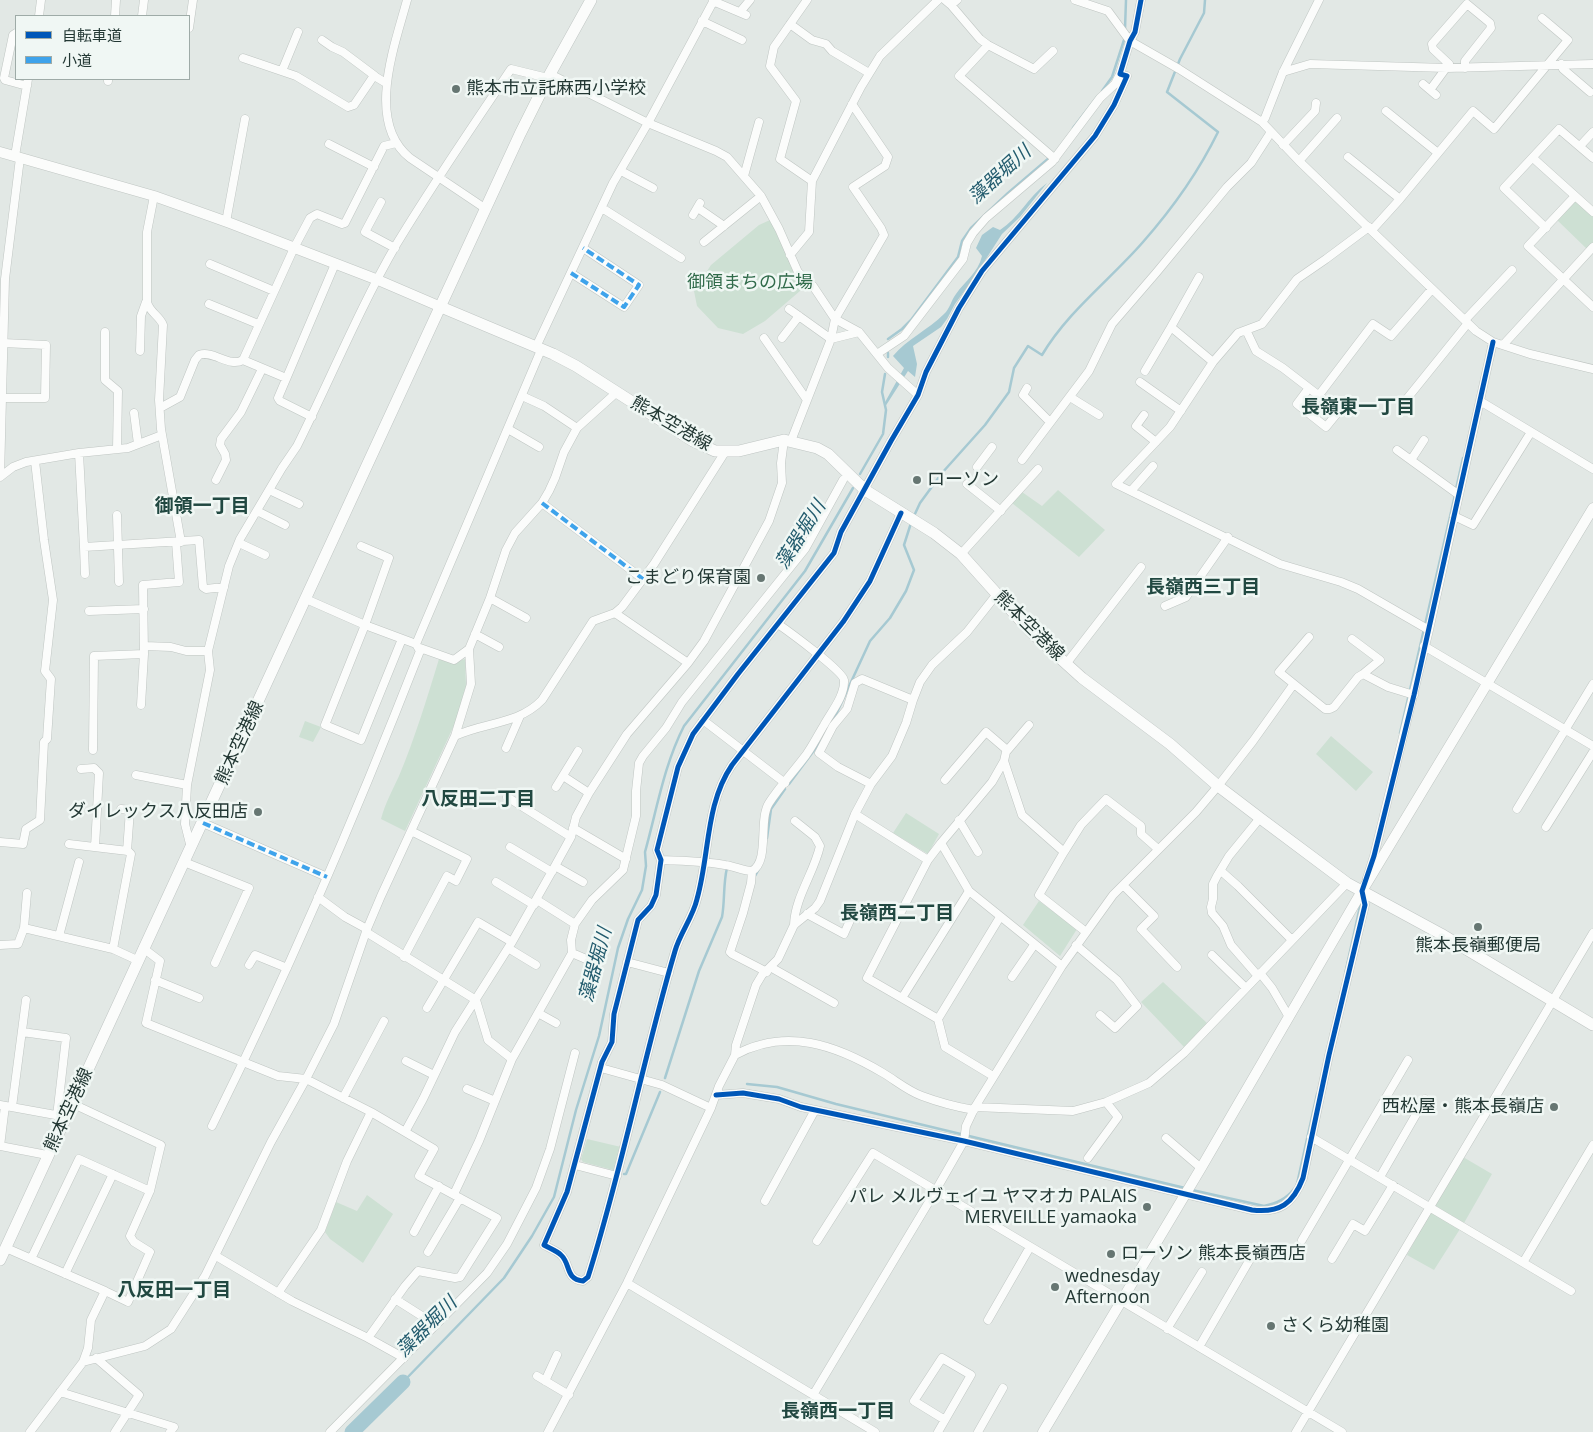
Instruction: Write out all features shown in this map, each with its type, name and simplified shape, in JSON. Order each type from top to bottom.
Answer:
[{"type":"main road","name":"熊本空港線","points":[[0,1260],[48,1155],[61,1116],[72,1103],[486,209],[549,76],[591,0]]},
{"type":"main road","name":"熊本空港線","points":[[441,307],[539,348],[576,366],[693,441],[715,451],[739,451],[788,441],[817,448],[828,454],[865,490],[909,517],[961,554],[1030,631],[1066,664],[1170,744],[1218,786],[1260,818],[1347,882],[1441,934],[1593,1025]]},
{"type":"street","points":[[38,15],[41,0]]},
{"type":"street","points":[[115,15],[116,0]]},
{"type":"street","points":[[142,15],[144,0]]},
{"type":"street","points":[[190,21],[193,0]]},
{"type":"street","points":[[408,0],[386,83],[391,131],[396,143],[404,154],[486,209]]},
{"type":"street","points":[[212,1126],[287,968],[373,771],[420,651],[418,646],[522,396],[539,348],[571,273],[602,208],[714,0],[743,14],[750,0]]},
{"type":"street","points":[[807,0],[774,47],[770,66],[796,101],[780,159],[812,181]]},
{"type":"street","points":[[790,255],[808,232],[812,181],[852,104],[880,56],[938,0]]},
{"type":"street","points":[[1075,0],[1108,11],[1130,41],[1179,69],[1262,122],[1300,162],[1432,289],[1467,322],[1493,342],[1530,354],[1593,369]]},
{"type":"street","points":[[877,354],[904,336],[963,259],[967,243],[986,218],[1055,159],[1097,102],[1115,84],[1135,32],[1141,0]]},
{"type":"street","points":[[1262,122],[1283,72],[1319,0]]},
{"type":"street","points":[[951,2],[980,39],[1034,69],[1053,51]]},
{"type":"street","points":[[1423,84],[1433,92],[1447,68],[1449,64],[1433,49],[1432,44],[1467,4],[1490,23],[1491,28],[1465,62],[1465,68]]},
{"type":"street","points":[[1428,630],[1358,589],[1280,564],[1116,484],[1170,427],[1213,362],[1238,333],[1262,324],[1297,279],[1370,228],[1400,199],[1473,111],[1494,129],[1568,40],[1542,18]]},
{"type":"street","points":[[702,21],[742,40]]},
{"type":"street","points":[[790,24],[812,40],[826,44],[832,51],[870,73]]},
{"type":"street","points":[[282,71],[298,32]]},
{"type":"street","points":[[0,477],[3,343],[2,279],[27,82],[5,80],[4,78],[13,35],[15,34]]},
{"type":"street","points":[[322,40],[343,52],[386,83]]},
{"type":"street","points":[[988,45],[958,76],[1055,159]]},
{"type":"street","points":[[243,58],[296,76],[350,107],[354,105],[375,76]]},
{"type":"street","points":[[1283,72],[1310,64],[1447,68],[1593,64]]},
{"type":"street","points":[[1561,64],[1563,69],[1590,92]]},
{"type":"street","points":[[191,848],[185,824],[187,786],[210,670],[208,651],[228,566],[269,490],[297,446],[395,248],[438,178],[511,70],[549,76],[648,123],[727,157],[761,196],[779,229],[798,272],[812,286],[835,319],[859,332],[888,368],[918,395]]},
{"type":"street","points":[[909,517],[870,582],[843,622],[744,750],[727,773],[718,790],[712,813],[697,900],[676,945],[604,1227],[588,1277],[584,1281],[579,1280],[570,1274],[562,1255],[544,1245],[565,1199],[600,1068],[614,1037],[614,1014],[638,920],[654,900],[661,860],[658,846],[678,767],[693,734],[703,720],[834,553],[841,532],[918,395],[926,372],[961,305],[982,271],[1094,136],[1114,104],[1127,76],[1120,74]]},
{"type":"street","points":[[1283,145],[1315,111],[1316,103]]},
{"type":"street","points":[[405,1132],[456,1032],[510,945],[553,869],[570,837],[581,806],[627,734],[688,663],[704,641],[769,521],[782,483],[781,463],[788,441],[807,400],[831,339],[835,319],[884,235],[853,187],[885,166],[888,157],[852,104]]},
{"type":"street","points":[[1386,111],[1438,153]]},
{"type":"street","points":[[1300,162],[1338,118]]},
{"type":"street","points":[[226,222],[245,119]]},
{"type":"street","points":[[744,176],[759,122]]},
{"type":"street","points":[[1546,228],[1504,188],[1560,129],[1593,158]]},
{"type":"street","points":[[1022,460],[1089,371],[1112,324],[1227,187],[1251,163],[1271,132]]},
{"type":"street","points":[[1580,146],[1593,132]]},
{"type":"street","points":[[242,360],[294,248],[312,216],[317,214],[342,224],[345,223],[384,146],[396,143]]},
{"type":"street","points":[[329,144],[374,167]]},
{"type":"street","points":[[0,152],[154,196],[378,280],[441,307]]},
{"type":"street","points":[[1348,157],[1400,199]]},
{"type":"street","points":[[1533,158],[1593,212]]},
{"type":"street","points":[[621,171],[653,188]]},
{"type":"street","points":[[140,352],[141,320],[146,300],[147,232],[154,196]]},
{"type":"street","points":[[704,242],[761,196]]},
{"type":"street","points":[[1576,196],[1528,246],[1593,307]]},
{"type":"street","points":[[381,202],[365,232],[395,248]]},
{"type":"street","points":[[602,208],[681,258]]},
{"type":"street","points":[[697,208],[724,226]]},
{"type":"street","points":[[1503,345],[1593,247]]},
{"type":"street","points":[[571,273],[624,307],[639,285],[583,248]]},
{"type":"street","points":[[210,264],[274,291]]},
{"type":"street","points":[[312,417],[278,400],[278,396],[335,264]]},
{"type":"street","points":[[1401,406],[1467,322],[1512,270]]},
{"type":"street","points":[[1145,372],[1200,276]]},
{"type":"street","points":[[1319,395],[1373,324],[1391,336],[1432,289]]},
{"type":"street","points":[[141,705],[145,651],[143,585],[179,582],[179,542],[162,435],[160,408],[163,326],[160,319],[148,308],[146,300]]},
{"type":"street","points":[[209,304],[258,324]]},
{"type":"street","points":[[788,309],[831,339],[859,332]]},
{"type":"street","points":[[782,338],[799,316]]},
{"type":"street","points":[[141,320],[160,319]]},
{"type":"street","points":[[1170,327],[1213,362]]},
{"type":"street","points":[[1246,330],[1256,351],[1283,368],[1310,388],[1339,411],[1326,427],[1297,404],[1310,388]]},
{"type":"street","points":[[105,332],[105,380],[118,391],[118,449]]},
{"type":"street","points":[[764,338],[807,400]]},
{"type":"street","points":[[716,1095],[743,1093],[779,1098],[801,1107],[964,1141],[1252,1210],[1265,1212],[1283,1206],[1291,1199],[1303,1178],[1364,905],[1362,891],[1374,856],[1414,695],[1493,342]]},
{"type":"street","points":[[2,398],[45,398],[46,344],[3,343]]},
{"type":"street","points":[[160,408],[180,397],[199,355],[208,354],[236,362],[242,360],[286,378]]},
{"type":"street","points":[[216,480],[226,460],[220,445],[221,439],[242,412],[262,369]]},
{"type":"street","points":[[1140,382],[1180,411]]},
{"type":"street","points":[[1027,388],[1023,395],[1050,422]]},
{"type":"street","points":[[83,1362],[145,1346],[170,1329],[180,1316],[216,1256],[271,1142],[334,1024],[367,931],[455,736],[471,684],[469,649],[490,598],[502,558],[512,536],[542,503],[556,478],[568,442],[577,428],[617,392]]},
{"type":"street","points":[[522,396],[544,406],[577,428]]},
{"type":"street","points":[[1070,397],[1099,415]]},
{"type":"street","points":[[1480,401],[1593,469]]},
{"type":"street","points":[[134,413],[138,444]]},
{"type":"street","points":[[1144,415],[1136,426],[1156,442]]},
{"type":"street","points":[[508,428],[540,446]]},
{"type":"street","points":[[1454,516],[1473,525],[1531,432]]},
{"type":"street","points":[[0,477],[16,466],[35,461],[79,453],[128,448],[162,435]]},
{"type":"street","points":[[1411,460],[1424,440]]},
{"type":"street","points":[[977,466],[992,447]]},
{"type":"street","points":[[1397,450],[1459,495]]},
{"type":"street","points":[[455,736],[520,716],[533,709],[542,700],[593,620],[615,613],[622,607],[643,579],[725,452]]},
{"type":"street","points":[[79,453],[85,574]]},
{"type":"street","points":[[0,842],[23,844],[26,829],[40,820],[44,742],[47,739],[50,679],[45,671],[53,600],[35,461]]},
{"type":"street","points":[[1131,491],[1153,466]]},
{"type":"street","points":[[961,554],[1038,469]]},
{"type":"street","points":[[428,1252],[457,1196],[512,1059],[572,953],[571,940],[575,924],[592,900],[623,870],[636,816],[637,777],[641,759],[666,728],[680,704],[805,549],[843,480]]},
{"type":"street","points":[[967,484],[1001,510]]},
{"type":"street","points":[[269,490],[299,504]]},
{"type":"street","points":[[542,503],[643,579]]},
{"type":"street","points":[[1043,1432],[1183,1195],[1201,1168],[1362,891],[1593,508]]},
{"type":"street","points":[[257,511],[285,524]]},
{"type":"street","points":[[117,515],[119,582]]},
{"type":"street","points":[[1165,606],[1186,597],[1228,537]]},
{"type":"street","points":[[84,547],[199,540],[204,588],[224,587]]},
{"type":"street","points":[[239,543],[265,555]]},
{"type":"street","points":[[361,546],[389,558],[365,625],[325,725],[361,740],[402,638]]},
{"type":"street","points":[[1066,664],[1140,567]]},
{"type":"street","points":[[548,1432],[627,1283],[711,1108],[719,1086],[735,1055],[736,1046],[756,986],[778,959],[794,925],[815,908],[820,901],[854,814],[892,756],[920,682],[932,665],[967,632],[997,594]]},
{"type":"street","points":[[490,598],[526,618]]},
{"type":"street","points":[[306,599],[365,625],[454,660],[469,649]]},
{"type":"street","points":[[89,611],[144,609]]},
{"type":"street","points":[[615,613],[688,663]]},
{"type":"street","points":[[778,624],[818,654],[842,675],[844,680],[836,706],[810,750],[766,810],[762,854],[758,866],[752,871],[746,904],[730,952],[834,1003]]},
{"type":"street","points":[[475,634],[499,647]]},
{"type":"street","points":[[1309,637],[1279,672],[1325,709],[1334,707],[1358,677],[1380,660],[1352,639]]},
{"type":"street","points":[[1424,646],[1593,746]]},
{"type":"street","points":[[92,750],[94,656],[171,647],[186,651],[208,651]]},
{"type":"street","points":[[1363,674],[1388,687],[1414,695]]},
{"type":"street","points":[[872,784],[838,767],[819,753],[834,726],[847,709],[855,683],[862,679],[913,700]]},
{"type":"street","points":[[1517,809],[1593,684]]},
{"type":"street","points":[[813,1395],[964,1141],[966,1126],[993,1076],[1076,945],[1113,895],[1196,812],[1218,786],[1253,742],[1293,685]]},
{"type":"street","points":[[506,748],[520,716]]},
{"type":"street","points":[[703,720],[785,783]]},
{"type":"street","points":[[938,1019],[868,978],[928,860],[992,782],[1008,750],[1029,725]]},
{"type":"street","points":[[945,780],[986,732],[1008,750]]},
{"type":"street","points":[[556,787],[578,751]]},
{"type":"street","points":[[1546,827],[1593,752]]},
{"type":"street","points":[[1004,761],[1022,815],[1064,852]]},
{"type":"street","points":[[81,769],[96,769],[100,774],[95,847]]},
{"type":"street","points":[[136,775],[187,786]]},
{"type":"street","points":[[563,776],[589,793]]},
{"type":"street","points":[[507,797],[570,837]]},
{"type":"street","points":[[1086,932],[1039,895],[1082,825],[1106,799],[1142,826],[1141,834],[1158,849]]},
{"type":"street","points":[[113,949],[131,858],[131,854],[128,851],[130,811],[129,809],[121,809]]},
{"type":"street","points":[[854,814],[928,860]]},
{"type":"street","points":[[1260,818],[1229,856],[1213,884],[1211,908],[1212,913],[1223,926],[1231,944],[1272,988],[1289,1017]]},
{"type":"street","points":[[959,820],[978,852]]},
{"type":"street","points":[[794,925],[794,911],[820,846],[815,837],[795,821]]},
{"type":"street","points":[[203,823],[327,877]]},
{"type":"street","points":[[573,828],[626,859]]},
{"type":"street","points":[[404,957],[447,876],[456,882],[467,859],[412,830]]},
{"type":"street","points":[[941,842],[969,891],[1062,966]]},
{"type":"street","points":[[69,844],[128,851]]},
{"type":"street","points":[[510,847],[583,882]]},
{"type":"street","points":[[661,860],[705,862],[752,871]]},
{"type":"street","points":[[59,936],[78,862]]},
{"type":"street","points":[[184,862],[249,888],[215,963]]},
{"type":"street","points":[[1221,871],[1292,940]]},
{"type":"street","points":[[496,882],[575,924]]},
{"type":"street","points":[[735,1055],[746,1049],[781,1040],[817,1044],[854,1057],[921,1096],[974,1109],[1073,1111],[1106,1102],[1149,1083],[1161,1074],[1184,1053],[1347,882]]},
{"type":"street","points":[[1123,885],[1154,916],[1141,930],[1177,967]]},
{"type":"street","points":[[902,998],[969,891]]},
{"type":"street","points":[[0,945],[18,944],[24,928],[27,893]]},
{"type":"street","points":[[318,897],[404,957],[476,1000],[488,1040],[512,1059]]},
{"type":"street","points":[[807,914],[844,934],[852,916]]},
{"type":"street","points":[[993,1076],[945,1047],[938,1019],[1000,917]]},
{"type":"street","points":[[427,1008],[478,922],[536,965]]},
{"type":"street","points":[[24,928],[113,949],[138,960]]},
{"type":"street","points":[[1296,1432],[1593,932]]},
{"type":"street","points":[[1012,977],[1034,945]]},
{"type":"street","points":[[1076,945],[1117,980],[1137,1006],[1115,1028],[1100,1015]]},
{"type":"street","points":[[143,948],[159,960],[146,1023],[278,1076],[306,1079],[371,1112],[434,1149],[419,1176],[497,1218],[460,1277],[455,1278],[418,1272],[368,1338]]},
{"type":"street","points":[[572,953],[586,959]]},
{"type":"street","points":[[249,965],[255,954],[287,968]]},
{"type":"street","points":[[1212,955],[1246,988]]},
{"type":"street","points":[[627,962],[669,973]]},
{"type":"street","points":[[155,980],[199,998]]},
{"type":"street","points":[[26,1000],[22,1032],[6,1106],[0,1146],[48,1155]]},
{"type":"street","points":[[538,1014],[556,1023]]},
{"type":"street","points":[[343,1098],[384,1021]]},
{"type":"street","points":[[6,1106],[61,1116],[66,1038],[22,1032]]},
{"type":"street","points":[[330,1432],[487,1273],[507,1244],[536,1188],[550,1149],[575,1053]]},
{"type":"street","points":[[1302,1240],[1408,1060]]},
{"type":"street","points":[[406,1061],[434,1075]]},
{"type":"street","points":[[600,1068],[662,1085],[711,1108]]},
{"type":"street","points":[[467,1089],[495,1101]]},
{"type":"street","points":[[1380,1177],[1425,1099]]},
{"type":"street","points":[[1088,1158],[1118,1117],[1106,1102]]},
{"type":"street","points":[[6,1248],[128,1302],[150,1252],[134,1242],[130,1236],[150,1191],[161,1145],[72,1103]]},
{"type":"street","points":[[765,1201],[815,1110]]},
{"type":"street","points":[[278,1293],[321,1230],[347,1161],[371,1112]]},
{"type":"street","points":[[1311,1137],[1570,1290]]},
{"type":"street","points":[[1166,1138],[1201,1168]]},
{"type":"street","points":[[1524,1262],[1593,1145]]},
{"type":"street","points":[[817,1241],[873,1153],[1342,1432]]},
{"type":"street","points":[[31,1259],[79,1159],[150,1191]]},
{"type":"street","points":[[575,1166],[616,1176]]},
{"type":"street","points":[[65,1274],[113,1174]]},
{"type":"street","points":[[1332,1259],[1353,1224],[1365,1232],[1393,1185]]},
{"type":"street","points":[[414,1232],[439,1186]]},
{"type":"street","points":[[988,1320],[1030,1247]]},
{"type":"street","points":[[216,1256],[278,1293],[404,1358]]},
{"type":"street","points":[[1198,1347],[1249,1261]]},
{"type":"street","points":[[1167,1328],[1202,1272]]},
{"type":"street","points":[[627,1283],[875,1432]]},
{"type":"street","points":[[30,1432],[83,1362],[88,1348],[91,1320],[105,1291]]},
{"type":"street","points":[[396,1299],[436,1325]]},
{"type":"street","points":[[545,1381],[557,1355]]},
{"type":"street","points":[[96,1358],[139,1395],[115,1432]]},
{"type":"street","points":[[938,1432],[945,1420],[971,1375],[942,1358],[914,1401],[945,1420]]},
{"type":"street","points":[[538,1376],[569,1394]]},
{"type":"street","points":[[978,1432],[1003,1388]]},
{"type":"street","points":[[60,1392],[174,1427],[170,1432]]},
{"type":"green space","points":[[1575,196],[1593,212],[1593,247],[1589,251],[1555,218]]},
{"type":"green space","name":"御領まちの広場","points":[[770,220],[795,272],[807,285],[765,321],[743,334],[718,328],[697,306],[694,291],[711,265],[759,225]]},
{"type":"green space","points":[[1058,490],[1105,530],[1079,557],[1012,503],[1022,492],[1042,506]]},
{"type":"green space","points":[[439,659],[453,663],[465,659],[466,686],[456,721],[405,831],[381,819],[410,747]]},
{"type":"green space","points":[[305,721],[321,727],[313,742],[299,737]]},
{"type":"green space","points":[[1331,736],[1373,772],[1356,791],[1316,754]]},
{"type":"green space","points":[[906,813],[939,834],[928,854],[893,833]]},
{"type":"green space","points":[[1039,901],[1077,929],[1060,956],[1023,925]]},
{"type":"green space","points":[[1163,982],[1207,1023],[1184,1047],[1141,1002]]},
{"type":"green space","points":[[587,1139],[621,1147],[616,1168],[613,1170],[583,1162],[581,1159]]},
{"type":"green space","points":[[1463,1157],[1492,1174],[1464,1223],[1434,1205]]},
{"type":"green space","points":[[367,1195],[393,1214],[363,1263],[330,1239],[325,1232],[336,1202],[357,1211]]},
{"type":"green space","points":[[1431,1211],[1460,1229],[1434,1270],[1407,1255]]},
{"type":"water","points":[[1047,183],[1020,217],[1002,234],[941,327],[913,346],[917,364],[915,377],[908,371],[885,407],[884,404],[904,368],[893,356],[946,312],[954,296],[980,262],[982,256],[976,248],[982,235],[993,227],[1000,230],[1007,225]]},
{"type":"waterway","name":"藻器堀川","points":[[1125,29],[1126,0]]},
{"type":"waterway","points":[[914,516],[920,503],[942,473],[985,425],[1009,392],[1014,368],[1028,346],[1042,355],[1064,324],[1154,229],[1184,189],[1211,147],[1218,132],[1167,92],[1180,59],[1204,13],[1205,0]]},
{"type":"waterway","name":"藻器堀川","points":[[1102,91],[1112,77],[1124,40]]},
{"type":"waterway","name":"藻器堀川","points":[[1073,128],[1097,97]]},
{"type":"waterway","name":"藻器堀川","points":[[888,339],[911,320],[958,257],[962,241],[971,228],[1049,158]]},
{"type":"waterway","name":"藻器堀川","points":[[860,474],[883,434],[886,410],[882,392],[885,374]]},
{"type":"waterway","points":[[1456,489],[1463,458]]},
{"type":"waterway","name":"藻器堀川","points":[[403,1382],[504,1278],[532,1236],[554,1197],[576,1110],[599,1036],[618,948],[628,919],[642,890],[646,866],[645,852],[666,772],[677,741],[684,726],[805,571],[853,488]]},
{"type":"waterway","points":[[1400,733],[1455,495]]},
{"type":"waterway","points":[[833,721],[870,641],[890,618],[906,591],[914,570],[904,545],[911,523]]},
{"type":"waterway","points":[[789,784],[821,741]]},
{"type":"waterway","points":[[767,838],[771,809],[785,789]]},
{"type":"waterway","points":[[755,876],[760,867]]},
{"type":"waterway","points":[[665,1078],[699,971],[722,917],[725,880],[728,868]]},
{"type":"waterway","points":[[1345,974],[1361,902]]},
{"type":"waterway","points":[[747,1084],[777,1087],[836,1104],[1185,1188]]},
{"type":"waterway","points":[[624,1174],[626,1174],[660,1092]]},
{"type":"waterway","points":[[1297,1184],[1317,1094]]},
{"type":"waterway","points":[[1192,1190],[1264,1206],[1281,1200],[1294,1189]]},
{"type":"waterway","name":"藻器堀川","points":[[352,1432],[403,1382]]},
{"type":"marked path","points":[[571,273],[624,307],[639,285],[583,248]]},
{"type":"marked path","points":[[542,503],[643,579]]},
{"type":"marked path","points":[[203,823],[327,877]]},
{"type":"cycle path","points":[[901,513],[870,581],[843,622],[732,765],[723,780],[712,813],[697,899],[675,951],[663,992],[600,1237],[588,1277],[583,1281],[577,1280],[571,1274],[561,1255],[544,1245],[567,1192],[602,1062],[612,1042],[614,1014],[638,920],[651,906],[656,895],[661,860],[657,850],[678,767],[693,734],[834,553],[841,532],[918,395],[926,372],[959,308],[982,271],[1095,136],[1114,105],[1127,76],[1120,74],[1130,41],[1135,32],[1141,0]]},
{"type":"cycle path","points":[[716,1095],[743,1093],[779,1099],[801,1107],[964,1141],[1252,1210],[1262,1211],[1278,1208],[1290,1200],[1303,1178],[1329,1055],[1365,905],[1362,891],[1374,856],[1414,695],[1493,342]]},
{"type":"place","name":"熊本市立託麻西小学校","points":[[456,89]]},
{"type":"place","name":"ローソン","points":[[917,480]]},
{"type":"place","name":"こまどり保育園","points":[[761,578]]},
{"type":"place","name":"ダイレックス八反田店","points":[[258,812]]},
{"type":"place","name":"熊本長嶺郵便局","points":[[1478,927]]},
{"type":"place","name":"西松屋・熊本長嶺店","points":[[1554,1107]]},
{"type":"place","name":"パレ メルヴェイユ ヤマオカ PALAIS MERVEILLE yamaoka","points":[[1147,1207]]},
{"type":"place","name":"ローソン 熊本長嶺西店","points":[[1111,1254]]},
{"type":"place","name":"wednesday Afternoon","points":[[1055,1287]]},
{"type":"place","name":"さくら幼稚園","points":[[1271,1326]]},
{"type":"district","name":"長嶺東一丁目","points":[[1358,408]]},
{"type":"district","name":"御領一丁目","points":[[202,507]]},
{"type":"district","name":"長嶺西三丁目","points":[[1203,588]]},
{"type":"district","name":"八反田二丁目","points":[[478,800]]},
{"type":"district","name":"長嶺西二丁目","points":[[897,914]]},
{"type":"district","name":"八反田一丁目","points":[[174,1291]]},
{"type":"district","name":"長嶺西一丁目","points":[[838,1412]]}]
